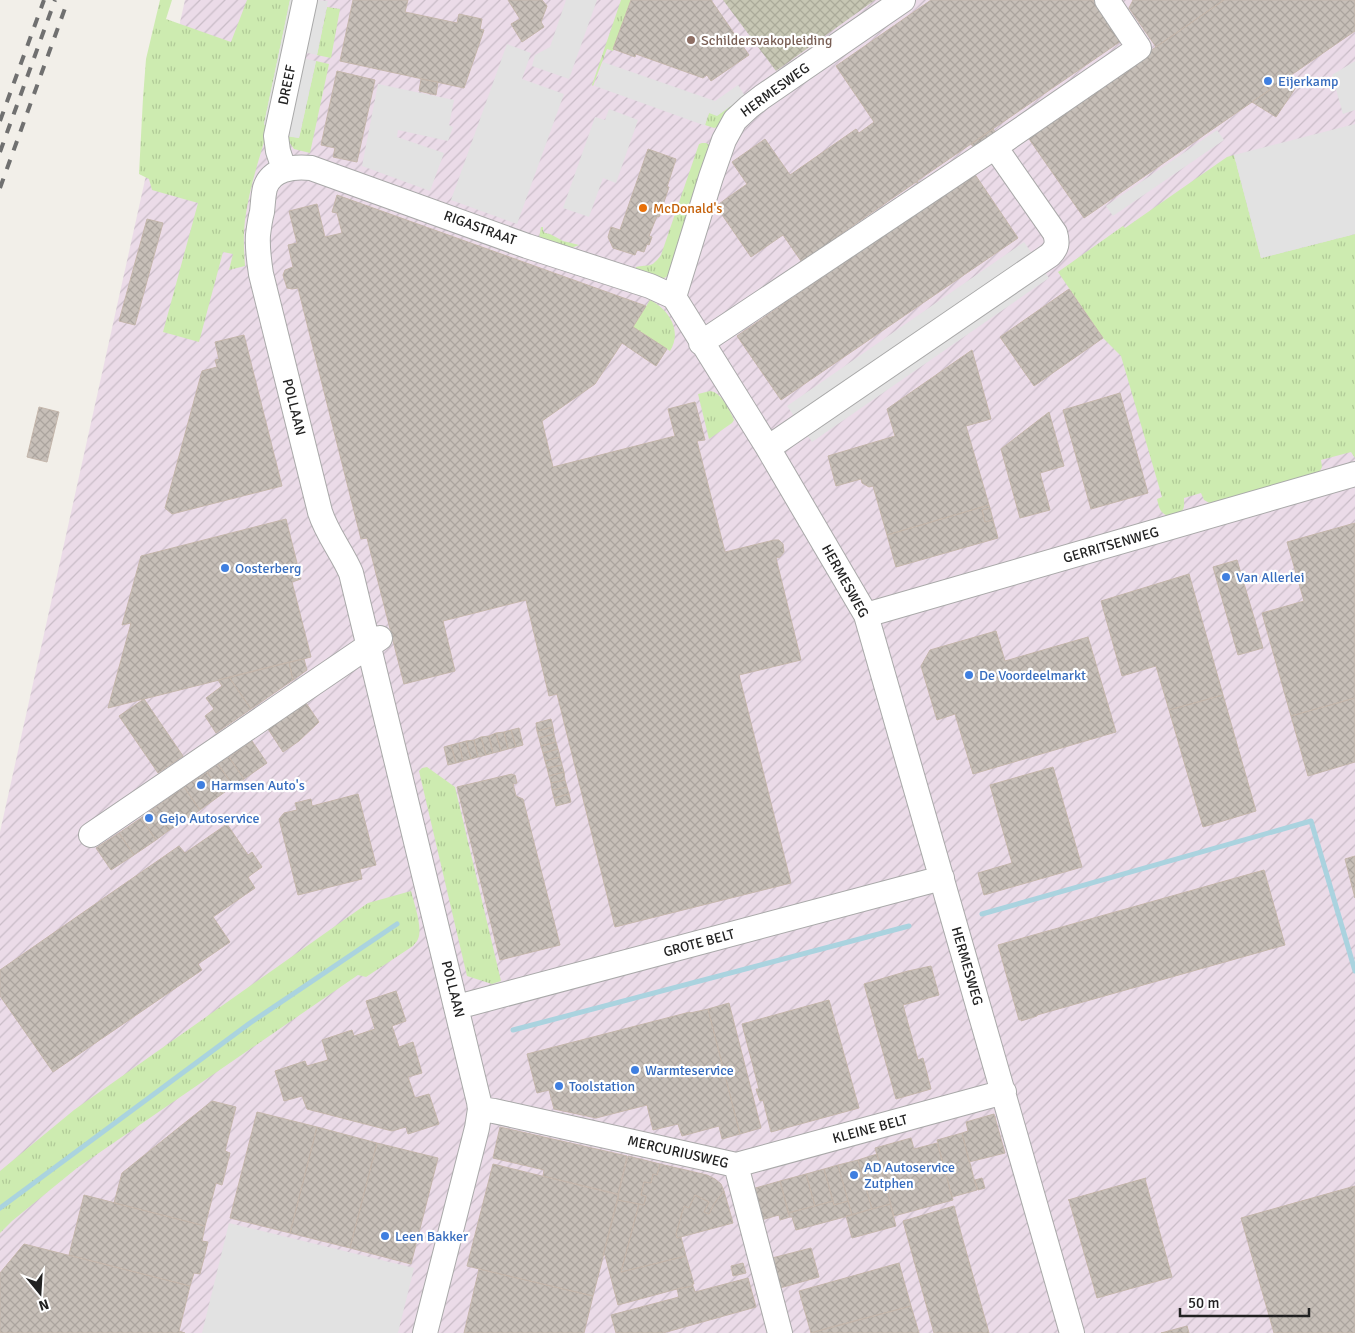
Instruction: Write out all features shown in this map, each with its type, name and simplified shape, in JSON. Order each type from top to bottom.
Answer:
[{"type":"street","name":"DREEF","points":[[284,169],[276,136],[305,0]]},
{"type":"street","name":"HERMESWEG","points":[[903,0],[762,97],[734,120],[724,140],[711,177],[674,297],[768,448],[866,615],[1072,1333]]},
{"type":"street","points":[[702,343],[1139,48],[1107,0]]},
{"type":"street","points":[[768,448],[1050,255],[1056,249],[1058,242],[1056,233],[995,147]]},
{"type":"street","name":"RIGASTRAAT","points":[[284,169],[294,167],[311,168],[527,246],[650,286],[674,297]]},
{"type":"street","name":"POLLAAN","points":[[284,169],[277,173],[265,188],[258,236],[258,256],[261,274],[320,512],[327,531],[347,562],[374,642],[478,1094],[480,1110],[425,1333]]},
{"type":"street","name":"GERRITSENWEG","points":[[866,615],[1355,474]]},
{"type":"street","points":[[92,835],[374,642]]},
{"type":"street","name":"GROTE BELT","points":[[457,1007],[942,878]]},
{"type":"street","name":"KLEINE BELT","points":[[736,1165],[1004,1092]]},
{"type":"street","name":"MERCURIUSWEG","points":[[480,1110],[494,1111],[736,1165],[780,1333]]},
{"type":"shaded area","points":[[185,0],[1355,0],[1355,1333],[0,1333],[0,832]]},
{"type":"shaded area","points":[[290,0],[296,0],[268,129],[264,124]]},
{"type":"shaded area","points":[[314,0],[328,1],[317,55],[303,52]]},
{"type":"shaded area","points":[[566,0],[597,0],[569,79],[532,66],[535,55],[550,47]]},
{"type":"shaded area","points":[[723,0],[875,0],[776,71]]},
{"type":"shaded area","points":[[507,44],[531,53],[522,79],[564,94],[517,224],[451,200]]},
{"type":"shaded area","points":[[302,58],[316,61],[299,138],[285,136]]},
{"type":"shaded area","points":[[1355,61],[1355,110],[1343,114],[1332,75]]},
{"type":"shaded area","points":[[603,62],[715,101],[738,85],[745,96],[717,116],[709,113],[706,126],[595,86]]},
{"type":"shaded area","points":[[378,84],[454,100],[449,125],[453,127],[448,141],[398,130],[397,137],[444,153],[430,191],[362,166]]},
{"type":"shaded area","points":[[609,109],[638,120],[616,183],[603,178],[589,217],[563,208],[595,117],[605,120]]},
{"type":"shaded area","points":[[1355,124],[1355,234],[1261,258],[1234,155]]},
{"type":"shaded area","points":[[1217,130],[1224,140],[1113,216],[1106,206]]},
{"type":"shaded area","points":[[1024,242],[1049,278],[812,442],[787,406]]},
{"type":"shaded area","points":[[229,1223],[414,1268],[398,1333],[202,1333]]},
{"type":"green space","points":[[160,0],[172,0],[166,19],[231,42],[247,0],[290,0],[264,124],[268,129],[247,208],[244,231],[245,266],[229,270],[233,254],[223,252],[199,342],[163,332],[198,203],[152,190],[149,179],[139,174],[146,59]]},
{"type":"green space","points":[[621,0],[631,0],[613,51],[607,49],[593,86],[592,85]]},
{"type":"green space","points":[[327,7],[340,9],[331,58],[317,55]]},
{"type":"green space","points":[[316,61],[329,64],[310,153],[294,149],[289,142],[289,136],[299,138]]},
{"type":"green space","points":[[745,96],[720,126],[714,128],[705,125],[709,113]]},
{"type":"green space","points":[[699,144],[711,146],[670,275],[662,279],[635,270],[636,267],[652,264],[661,255]]},
{"type":"green space","points":[[1234,155],[1261,258],[1355,234],[1355,458],[1351,452],[1321,460],[1322,467],[1319,473],[1211,504],[1204,500],[1201,493],[1184,498],[1184,508],[1180,513],[1175,516],[1169,516],[1160,510],[1157,499],[1162,497],[1121,356],[1103,338],[1058,272],[1123,226],[1125,228],[1227,157]]},
{"type":"green space","points":[[541,227],[543,227],[545,233],[563,241],[579,245],[566,250],[539,238]]},
{"type":"green space","points":[[650,300],[663,309],[672,321],[675,335],[670,351],[633,327]]},
{"type":"green space","points":[[710,391],[721,398],[734,420],[709,439],[698,394]]},
{"type":"green space","points":[[427,767],[455,787],[501,981],[492,984],[467,976],[419,771]]},
{"type":"green space","points":[[411,891],[418,915],[419,929],[417,942],[413,946],[366,977],[358,975],[77,1168],[0,1233],[0,1171],[74,1110],[368,903]]},
{"type":"building","points":[[353,0],[408,0],[405,12],[457,23],[459,14],[482,19],[480,29],[484,30],[464,88],[340,61]]},
{"type":"building","points":[[508,0],[542,0],[547,6],[541,22],[544,27],[522,42],[511,24],[520,19]]},
{"type":"building","points":[[631,0],[711,0],[749,55],[711,81],[707,75],[703,78],[636,54],[635,57],[613,49]]},
{"type":"building","points":[[931,0],[1093,0],[1121,41],[917,181],[918,183],[916,182],[836,239],[801,261],[783,235],[751,257],[716,206],[747,184],[732,162],[765,139],[790,175],[856,129],[859,133],[874,122],[836,66]]},
{"type":"building","points":[[1133,0],[1224,0],[1156,47],[1129,8]]},
{"type":"building","points":[[1224,0],[1355,0],[1355,31],[1084,218],[1027,136]]},
{"type":"building","points":[[337,71],[375,80],[357,162],[333,157],[335,148],[321,145]]},
{"type":"building","points":[[1290,76],[1299,83],[1276,117],[1252,102]]},
{"type":"building","points":[[421,79],[438,82],[436,95],[419,91]]},
{"type":"building","points":[[993,129],[997,135],[975,149],[971,144]]},
{"type":"building","points":[[648,149],[676,159],[659,217],[657,216],[649,236],[652,237],[649,245],[647,244],[644,252],[637,250],[635,255],[613,248],[608,237],[611,227],[620,230]]},
{"type":"building","points":[[974,173],[1018,238],[781,400],[737,336]]},
{"type":"building","points":[[337,195],[646,306],[633,327],[667,349],[656,366],[622,343],[595,384],[542,421],[553,467],[675,436],[668,409],[695,402],[705,440],[697,441],[725,552],[774,540],[779,540],[783,544],[784,552],[780,557],[776,558],[801,660],[739,675],[791,883],[615,927],[557,694],[549,696],[526,600],[443,621],[455,671],[404,684],[367,538],[361,539],[298,288],[287,288],[283,275],[285,270],[293,267],[288,245],[297,243],[289,211],[317,204],[325,237],[342,233],[337,213],[332,212]]},
{"type":"building","points":[[147,219],[163,223],[135,325],[119,321]]},
{"type":"building","points":[[1069,289],[1103,338],[1034,386],[1000,337]]},
{"type":"building","points":[[244,335],[282,486],[172,514],[165,508],[202,371],[217,367],[215,360],[219,359],[215,342]]},
{"type":"building","points":[[972,350],[991,419],[966,426],[989,505],[887,535],[873,486],[869,487],[862,483],[861,479],[836,486],[828,456],[895,436],[887,409]]},
{"type":"building","points":[[1120,393],[1148,493],[1091,509],[1063,410]]},
{"type":"building","points":[[39,407],[59,412],[47,462],[27,457]]},
{"type":"building","points":[[1049,412],[1064,466],[1040,473],[1050,510],[1020,518],[1001,449]]},
{"type":"building","points":[[989,505],[990,508],[982,510],[985,522],[993,520],[998,538],[896,567],[887,535]]},
{"type":"building","points":[[990,508],[993,520],[985,522],[982,510]]},
{"type":"building","points":[[286,519],[301,579],[292,582],[311,657],[108,708],[131,623],[122,625],[141,556]]},
{"type":"building","points":[[1355,523],[1355,698],[1291,716],[1262,613],[1304,601],[1287,542]]},
{"type":"building","points":[[1237,560],[1263,648],[1238,655],[1213,567]]},
{"type":"building","points":[[1189,574],[1223,695],[1169,710],[1156,666],[1122,676],[1101,601]]},
{"type":"building","points":[[996,631],[1005,661],[1088,637],[1116,732],[973,774],[955,714],[937,720],[921,666],[930,650]]},
{"type":"building","points":[[304,659],[307,670],[293,680],[289,662]]},
{"type":"building","points":[[289,662],[293,680],[251,709],[229,677]]},
{"type":"building","points":[[229,677],[251,709],[216,733],[205,716],[214,709],[206,698],[222,686],[218,680]]},
{"type":"building","points":[[1223,695],[1256,811],[1203,827],[1169,710]]},
{"type":"building","points":[[1355,698],[1355,762],[1308,776],[1291,716]]},
{"type":"building","points":[[144,699],[183,756],[158,773],[119,716]]},
{"type":"building","points":[[306,703],[319,722],[299,741],[283,752],[268,729]]},
{"type":"building","points":[[551,719],[553,727],[537,731],[536,723]]},
{"type":"building","points":[[553,727],[554,734],[539,738],[537,731]]},
{"type":"building","points":[[519,728],[523,745],[516,747],[511,730]]},
{"type":"building","points":[[511,730],[516,747],[508,749],[504,732]]},
{"type":"building","points":[[504,732],[508,749],[501,751],[496,733]]},
{"type":"building","points":[[496,733],[501,751],[493,753],[489,736]]},
{"type":"building","points":[[554,734],[556,742],[541,746],[539,738]]},
{"type":"building","points":[[489,736],[493,753],[486,755],[481,737]]},
{"type":"building","points":[[481,737],[486,755],[478,757],[474,740]]},
{"type":"building","points":[[474,740],[478,757],[471,759],[466,741]]},
{"type":"building","points":[[252,741],[267,763],[244,779],[229,757]]},
{"type":"building","points":[[466,741],[471,759],[463,761],[459,743]]},
{"type":"building","points":[[556,742],[558,749],[543,753],[541,746]]},
{"type":"building","points":[[459,743],[463,761],[456,763],[451,745]]},
{"type":"building","points":[[451,745],[456,763],[448,765],[444,747]]},
{"type":"building","points":[[558,749],[560,757],[545,761],[543,753]]},
{"type":"building","points":[[229,757],[244,779],[233,786],[218,764]]},
{"type":"building","points":[[560,757],[562,765],[547,768],[545,761]]},
{"type":"building","points":[[218,764],[233,786],[222,794],[207,772]]},
{"type":"building","points":[[562,765],[564,772],[549,776],[547,768]]},
{"type":"building","points":[[1053,767],[1082,867],[984,895],[978,873],[1012,863],[990,785]]},
{"type":"building","points":[[207,772],[222,794],[200,810],[184,787]]},
{"type":"building","points":[[564,772],[565,780],[551,783],[549,776]]},
{"type":"building","points":[[512,774],[515,775],[517,783],[513,784],[516,796],[523,799],[560,945],[500,960],[457,787]]},
{"type":"building","points":[[565,780],[567,787],[552,790],[551,783]]},
{"type":"building","points":[[184,787],[200,810],[168,831],[153,809]]},
{"type":"building","points":[[567,787],[569,794],[554,798],[552,790]]},
{"type":"building","points":[[358,794],[376,865],[360,869],[362,879],[298,895],[279,819],[284,813],[297,810],[295,803],[311,799],[312,806]]},
{"type":"building","points":[[569,794],[571,802],[556,806],[554,798]]},
{"type":"building","points":[[153,809],[168,831],[156,840],[141,818]]},
{"type":"building","points":[[141,818],[156,840],[134,855],[119,833]]},
{"type":"building","points":[[227,824],[248,855],[252,852],[262,867],[248,877],[255,888],[213,917],[230,942],[198,964],[202,970],[53,1072],[0,996],[0,970],[179,846],[185,853]]},
{"type":"building","points":[[119,833],[134,855],[111,870],[96,848]]},
{"type":"building","points":[[1355,856],[1355,898],[1345,859]]},
{"type":"building","points":[[1264,870],[1285,945],[1021,1021],[1021,1019],[1019,1020],[998,945]]},
{"type":"building","points":[[931,966],[939,995],[903,1005],[918,1060],[923,1058],[931,1089],[896,1099],[864,984]]},
{"type":"building","points":[[396,991],[406,1021],[392,1026],[399,1047],[413,1042],[422,1073],[408,1077],[415,1098],[429,1094],[439,1124],[408,1134],[406,1127],[392,1131],[307,1109],[302,1096],[284,1101],[275,1071],[305,1061],[307,1066],[328,1060],[322,1040],[352,1030],[354,1036],[375,1029],[366,1001]]},
{"type":"building","points":[[829,1000],[859,1108],[771,1132],[763,1100],[760,1101],[756,1089],[759,1089],[742,1024]]},
{"type":"building","points":[[729,1003],[761,1128],[740,1134],[708,1009]]},
{"type":"building","points":[[708,1009],[740,1134],[722,1139],[719,1126],[682,1136],[678,1124],[653,1130],[647,1105],[596,1118],[554,1109],[549,1090],[537,1093],[527,1054]]},
{"type":"building","points":[[212,1101],[236,1107],[225,1151],[230,1153],[222,1185],[216,1183],[205,1226],[114,1203],[122,1173]]},
{"type":"building","points":[[257,1112],[317,1127],[290,1233],[230,1218]]},
{"type":"building","points":[[994,1114],[1005,1153],[969,1162],[962,1133],[968,1131],[966,1122]]},
{"type":"building","points":[[317,1127],[377,1143],[350,1248],[290,1233]]},
{"type":"building","points":[[500,1127],[627,1156],[618,1194],[543,1176],[544,1170],[493,1158]]},
{"type":"building","points":[[962,1133],[977,1190],[952,1197],[937,1140]]},
{"type":"building","points":[[911,1138],[914,1149],[937,1143],[953,1200],[894,1216],[875,1148]]},
{"type":"building","points":[[377,1143],[438,1158],[411,1264],[350,1248]]},
{"type":"building","points":[[877,1154],[891,1204],[872,1209],[858,1160]]},
{"type":"building","points":[[628,1156],[660,1164],[657,1175],[653,1174],[651,1183],[644,1182],[641,1195],[646,1196],[644,1205],[617,1200]]},
{"type":"building","points":[[858,1160],[872,1209],[852,1215],[838,1165]]},
{"type":"building","points":[[493,1164],[619,1195],[593,1296],[467,1266]]},
{"type":"building","points":[[660,1164],[707,1175],[721,1184],[724,1191],[709,1214],[704,1212],[709,1202],[695,1195],[689,1208],[684,1206],[676,1234],[677,1238],[681,1237],[686,1256],[621,1272],[639,1204],[644,1205],[646,1196],[641,1195],[644,1182],[651,1183],[653,1174],[657,1175]]},
{"type":"building","points":[[838,1165],[848,1201],[834,1205],[824,1169]]},
{"type":"building","points":[[824,1169],[833,1201],[815,1206],[806,1174]]},
{"type":"building","points":[[806,1174],[815,1206],[788,1213],[780,1181]]},
{"type":"building","points":[[982,1178],[985,1188],[978,1190],[975,1180]]},
{"type":"building","points":[[1146,1178],[1172,1277],[1097,1298],[1068,1200]]},
{"type":"building","points":[[780,1181],[790,1217],[780,1220],[779,1215],[761,1220],[752,1189]]},
{"type":"building","points":[[1355,1186],[1355,1333],[1274,1333],[1241,1218]]},
{"type":"building","points":[[724,1191],[733,1223],[677,1238],[676,1234],[684,1206],[689,1208],[695,1195],[709,1202],[704,1212],[709,1214]]},
{"type":"building","points":[[84,1195],[205,1226],[202,1241],[208,1242],[200,1274],[194,1273],[190,1286],[69,1255]]},
{"type":"building","points":[[617,1200],[639,1204],[621,1272],[686,1256],[693,1286],[618,1305],[605,1255],[603,1255]]},
{"type":"building","points":[[833,1201],[834,1205],[848,1201],[852,1215],[796,1230],[792,1217],[788,1213]]},
{"type":"building","points":[[890,1204],[896,1226],[852,1238],[846,1216]]},
{"type":"building","points":[[954,1206],[989,1333],[934,1333],[903,1221]]},
{"type":"building","points":[[24,1244],[190,1286],[179,1331],[185,1333],[0,1333],[0,1273]]},
{"type":"building","points":[[811,1248],[819,1277],[780,1288],[772,1258]]},
{"type":"building","points":[[743,1263],[746,1273],[733,1276],[731,1266]]},
{"type":"building","points":[[899,1263],[911,1306],[811,1333],[799,1291]]},
{"type":"building","points":[[479,1269],[593,1296],[584,1333],[464,1333]]},
{"type":"building","points":[[748,1278],[756,1307],[663,1333],[616,1333],[611,1315],[679,1297],[677,1289],[693,1286],[695,1292]]},
{"type":"building","points":[[911,1306],[919,1333],[811,1333],[831,1327]]},
{"type":"building","points":[[1187,1326],[1189,1333],[1161,1333]]},
{"type":"waterway","points":[[982,914],[1311,821],[1355,971]]},
{"type":"waterway","points":[[0,1208],[250,1023],[397,924]]},
{"type":"waterway","points":[[513,1030],[909,926]]},
{"type":"railway","points":[[0,121],[44,0]]},
{"type":"railway","points":[[0,152],[55,0]]},
{"type":"railway","points":[[0,188],[68,0]]},
{"type":"place","name":"Schildersvakopleiding","points":[[691,40]]},
{"type":"place","name":"Eijerkamp","points":[[1268,81]]},
{"type":"place","name":"McDonald's","points":[[643,208]]},
{"type":"place","name":"Oosterberg","points":[[225,568]]},
{"type":"place","name":"Van Allerlei","points":[[1226,577]]},
{"type":"place","name":"De Voordeelmarkt","points":[[969,675]]},
{"type":"place","name":"Harmsen Auto's","points":[[201,785]]},
{"type":"place","name":"Gejo Autoservice","points":[[149,818]]},
{"type":"place","name":"Warmteservice","points":[[635,1070]]},
{"type":"place","name":"Toolstation","points":[[559,1086]]},
{"type":"place","name":"AD Autoservice Zutphen","points":[[854,1175]]},
{"type":"place","name":"Leen Bakker","points":[[385,1236]]}]
